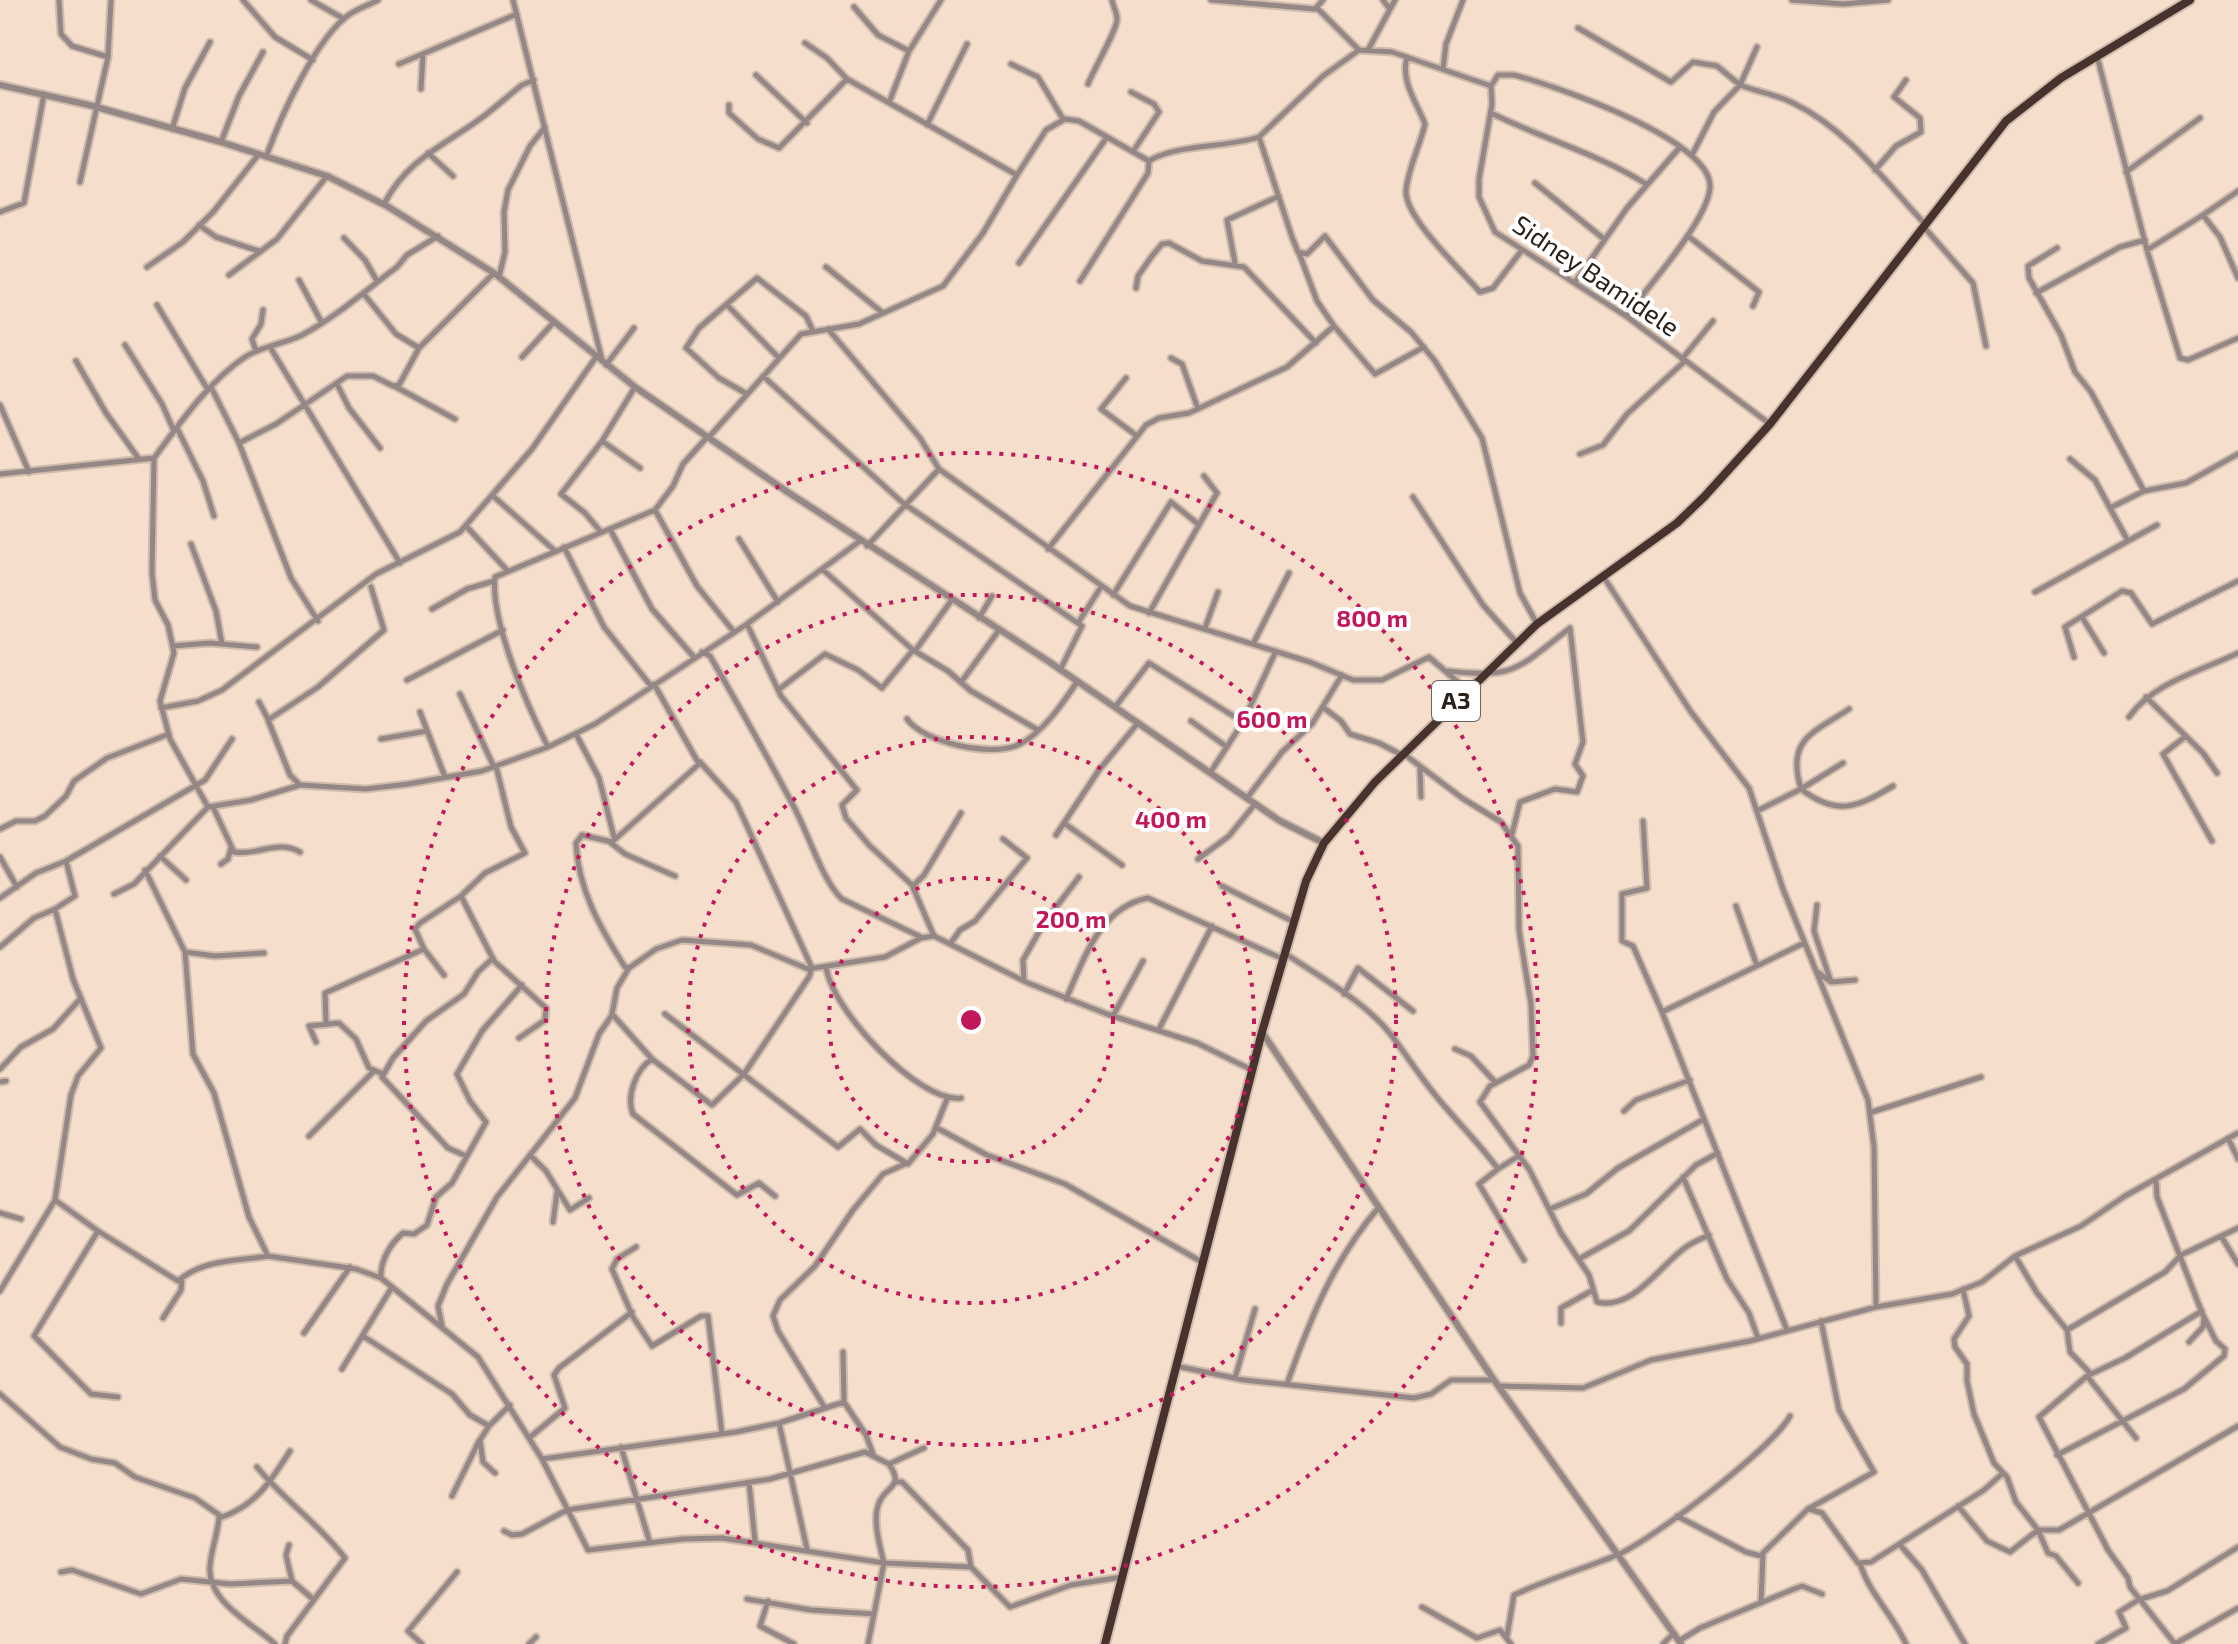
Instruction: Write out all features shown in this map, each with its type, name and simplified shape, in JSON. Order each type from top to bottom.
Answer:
[{"type":"highway","name":"A3","points":[[1105,1644],[1262,1032],[1306,881],[1324,843],[1344,816],[1402,754],[1537,624],[1677,523],[1770,424],[2006,121],[2029,100],[2097,55],[2190,0]]},
{"type":"street","points":[[59,0],[61,34],[72,46],[108,57]]},
{"type":"street","points":[[80,182],[108,57],[111,0]]},
{"type":"street","points":[[243,0],[275,37],[313,60]]},
{"type":"street","points":[[311,0],[344,19]]},
{"type":"street","points":[[147,267],[199,225],[262,156],[284,108],[313,60],[344,19],[378,0]]},
{"type":"street","points":[[513,0],[602,362]]},
{"type":"street","points":[[890,100],[909,51],[941,0]]},
{"type":"street","points":[[1088,84],[1100,52],[1115,33],[1117,20],[1112,0]]},
{"type":"street","points":[[1211,0],[1309,9],[1317,8],[1323,0]]},
{"type":"street","points":[[1304,0],[1309,9]]},
{"type":"street","points":[[1383,0],[1389,8]]},
{"type":"street","points":[[1368,50],[1395,0]]},
{"type":"street","points":[[1443,69],[1446,44],[1463,0]]},
{"type":"street","points":[[1792,0],[1843,4],[1888,0]]},
{"type":"street","points":[[2169,0],[2176,8]]},
{"type":"street","points":[[854,7],[878,35],[909,51]]},
{"type":"street","points":[[1317,8],[1359,50]]},
{"type":"street","points":[[399,64],[517,14]]},
{"type":"street","points":[[1578,28],[1671,82],[1693,62],[1717,66],[1740,85],[1776,95],[1807,111],[1845,137],[1973,283],[1986,346]]},
{"type":"street","points":[[172,129],[185,88],[210,42]]},
{"type":"street","points":[[805,43],[827,58],[847,79],[890,100],[927,125],[1017,175]]},
{"type":"street","points":[[927,125],[967,44]]},
{"type":"street","points":[[1692,155],[1714,112],[1740,85],[1757,47]]},
{"type":"street","points":[[1080,281],[1148,173],[1149,161],[1163,151],[1207,148],[1259,137],[1323,76],[1359,50],[1368,50],[1407,57],[1491,86],[1498,75],[1521,77],[1631,118],[1692,155],[1709,175],[1710,190],[1688,236],[1626,316]]},
{"type":"street","points":[[221,142],[239,96],[263,52]]},
{"type":"street","points":[[421,89],[423,53]]},
{"type":"street","points":[[2097,55],[2147,250],[2180,358],[2188,360],[2238,338]]},
{"type":"street","points":[[1407,57],[1405,71],[1412,99],[1425,124],[1408,175],[1408,204],[1429,234],[1480,292],[1493,288],[1522,250]]},
{"type":"street","points":[[1011,64],[1038,77],[1063,119]]},
{"type":"street","points":[[756,75],[807,123]]},
{"type":"street","points":[[729,105],[729,113],[748,131],[776,148],[807,123],[847,79]]},
{"type":"street","points":[[384,204],[396,180],[428,153],[534,80]]},
{"type":"street","points":[[1875,170],[1896,146],[1921,132],[1920,118],[1894,97],[1906,80]]},
{"type":"street","points":[[1,86],[96,107],[221,142],[327,176],[384,204],[439,236],[496,275],[635,387],[867,546],[1060,670],[1255,804],[1324,843]]},
{"type":"street","name":"Sidney Bamidele","points":[[1491,86],[1491,113],[1479,172],[1479,197],[1495,232],[1626,316],[1770,424]]},
{"type":"street","points":[[1131,92],[1154,104],[1159,112],[1134,150]]},
{"type":"street","points":[[0,212],[24,203],[44,94]]},
{"type":"street","points":[[1491,113],[1549,140],[1610,161],[1646,184]]},
{"type":"street","points":[[2126,172],[2200,118]]},
{"type":"street","points":[[432,609],[467,589],[494,581],[506,569],[601,532],[611,531],[655,510],[673,486],[683,464],[801,334],[859,324],[943,286],[983,233],[1046,130],[1063,119],[1079,121],[1149,161]]},
{"type":"street","points":[[395,387],[419,348],[496,275],[505,252],[504,212],[508,190],[530,146],[545,127]]},
{"type":"street","points":[[1019,263],[1048,223],[1057,203],[1075,186],[1107,137]]},
{"type":"street","points":[[1259,137],[1317,301],[1334,326],[1375,374],[1424,347]]},
{"type":"street","points":[[1575,282],[1646,184],[1680,147]]},
{"type":"street","points":[[428,153],[453,176]]},
{"type":"street","points":[[229,275],[277,239],[327,176]]},
{"type":"street","points":[[1535,183],[1604,239]]},
{"type":"street","points":[[2147,250],[2163,243],[2238,191]]},
{"type":"street","points":[[1235,263],[1227,220],[1279,196]]},
{"type":"street","points":[[2203,215],[2220,237],[2238,278]]},
{"type":"street","points":[[199,225],[216,237],[259,251]]},
{"type":"street","points":[[300,852],[281,845],[246,853],[234,852],[169,734],[160,693],[174,659],[168,625],[155,600],[152,573],[154,458],[210,389],[256,351],[292,340],[322,323],[407,255],[439,236]]},
{"type":"street","points":[[1298,252],[1308,253],[1325,236],[1373,300],[1424,347],[1482,438],[1520,593],[1537,624]]},
{"type":"street","points":[[1688,236],[1759,292],[1753,306]]},
{"type":"street","points":[[344,238],[365,260],[378,281]]},
{"type":"street","points":[[2036,293],[2120,247],[2145,240]]},
{"type":"street","points":[[1136,288],[1138,276],[1164,243],[1202,261],[1235,263],[1253,275],[1316,343]]},
{"type":"street","points":[[2057,248],[2028,266],[2029,278],[2061,335],[2075,372],[2091,392],[2144,491]]},
{"type":"street","points":[[2229,259],[2238,254]]},
{"type":"street","points":[[826,267],[883,313]]},
{"type":"street","points":[[747,394],[719,378],[686,348],[699,328],[757,278],[806,316],[813,331]]},
{"type":"street","points":[[299,280],[322,323]]},
{"type":"street","points":[[363,293],[396,334],[419,348]]},
{"type":"street","points":[[157,305],[210,389],[239,443],[291,578],[318,621]]},
{"type":"street","points":[[727,305],[779,358]]},
{"type":"street","points":[[256,351],[252,339],[261,324],[263,310]]},
{"type":"street","points":[[1580,454],[1603,445],[1627,414],[1684,360],[1713,321]]},
{"type":"street","points":[[522,357],[554,322]]},
{"type":"street","points":[[1048,549],[1137,436],[1154,420],[1198,409],[1287,367],[1334,326]]},
{"type":"street","points":[[161,708],[198,701],[222,690],[318,621],[376,574],[466,526],[602,362],[634,328]]},
{"type":"street","points":[[827,328],[920,438],[939,469],[1113,595],[1149,613],[1276,651],[1353,680],[1382,680],[1427,656],[1467,690]]},
{"type":"street","points":[[125,345],[162,404],[203,481],[214,516]]},
{"type":"street","points":[[270,347],[400,563]]},
{"type":"street","points":[[1171,358],[1181,363],[1198,409]]},
{"type":"street","points":[[76,361],[106,413],[139,459]]},
{"type":"street","points":[[239,443],[356,375],[373,376],[455,419]]},
{"type":"street","points":[[763,376],[903,503],[1082,626],[1060,670]]},
{"type":"street","points":[[1126,378],[1101,409],[1137,436]]},
{"type":"street","points":[[337,384],[349,408],[380,448]]},
{"type":"street","points":[[601,532],[585,513],[561,494],[602,441],[635,387]]},
{"type":"street","points":[[0,405],[29,472]]},
{"type":"street","points":[[602,441],[640,468]]},
{"type":"street","points":[[2110,508],[2144,491],[2186,483],[2238,454]]},
{"type":"street","points":[[0,474],[154,458]]},
{"type":"street","points":[[2070,459],[2095,480],[2128,541]]},
{"type":"street","points":[[867,546],[903,503],[939,469]]},
{"type":"street","points":[[1149,613],[1217,493],[1204,476]]},
{"type":"street","points":[[492,495],[555,550]]},
{"type":"street","points":[[1413,497],[1483,605],[1517,643]]},
{"type":"street","points":[[1113,595],[1171,502],[1198,524]]},
{"type":"street","points":[[655,510],[697,586],[734,632]]},
{"type":"street","points":[[2035,592],[2157,525]]},
{"type":"street","points":[[466,526],[506,569]]},
{"type":"street","points":[[611,531],[652,609],[693,656]]},
{"type":"street","points":[[739,539],[778,602]]},
{"type":"street","points":[[114,894],[130,887],[206,806],[251,800],[300,785],[381,788],[445,777],[495,767],[576,734],[747,624],[860,541]]},
{"type":"street","points":[[191,544],[216,611],[222,644]]},
{"type":"street","points":[[564,547],[604,627],[652,685],[699,762],[736,802],[797,942],[812,968]]},
{"type":"street","points":[[821,569],[914,650],[1038,730]]},
{"type":"street","points":[[1253,644],[1289,573]]},
{"type":"street","points":[[1602,576],[1691,712],[1742,775],[1804,943],[1872,1112],[1876,1307]]},
{"type":"street","points":[[494,581],[503,630],[522,691],[548,747]]},
{"type":"street","points":[[2074,657],[2065,627],[2127,590],[2152,624],[2238,581]]},
{"type":"street","points":[[268,720],[318,687],[384,630],[371,587]]},
{"type":"street","points":[[1078,623],[1101,587]]},
{"type":"street","points":[[1205,628],[1218,592]]},
{"type":"street","points":[[979,618],[992,596]]},
{"type":"street","points":[[778,690],[825,654],[858,670],[882,688],[951,601]]},
{"type":"street","points":[[2082,617],[2104,653]]},
{"type":"street","points":[[747,624],[778,690],[830,760],[857,790],[842,805],[846,818],[913,886],[934,936]]},
{"type":"street","points":[[1447,671],[1483,675],[1512,672],[1570,628],[1583,742],[1575,764],[1583,776],[1577,792],[1555,789],[1520,802],[1512,834]]},
{"type":"street","points":[[407,680],[503,630]]},
{"type":"street","points":[[961,681],[999,630]]},
{"type":"street","points":[[173,646],[222,644],[257,647]]},
{"type":"street","points":[[710,647],[710,656],[736,707],[755,732],[820,858],[832,890],[842,899],[921,938]]},
{"type":"street","points":[[1210,773],[1243,722],[1276,651]]},
{"type":"street","points":[[702,652],[710,656]]},
{"type":"street","points":[[2129,717],[2146,697],[2238,653]]},
{"type":"street","points":[[1115,707],[1149,663],[1243,722]]},
{"type":"street","points":[[1247,798],[1282,752],[1324,708],[1342,675]]},
{"type":"street","points":[[907,719],[923,733],[950,745],[1010,748],[1038,730],[1077,682]]},
{"type":"street","points":[[444,975],[424,949],[415,929],[461,896],[485,873],[525,853],[511,827],[495,767],[460,694]]},
{"type":"street","points":[[2146,697],[2186,736],[2217,773]]},
{"type":"street","points":[[259,702],[290,775],[300,785]]},
{"type":"street","points":[[1324,708],[1341,721],[1350,734],[1402,754],[1501,822],[1518,846],[1520,940],[1535,1041],[1529,1065],[1485,1091],[1480,1102],[1520,1155],[1566,1242],[1579,1259],[1592,1294],[1601,1304],[1629,1296],[1686,1247],[1709,1235]]},
{"type":"street","points":[[1849,709],[1816,729],[1798,748],[1795,759],[1801,789],[1824,805],[1845,806],[1861,804],[1893,786]]},
{"type":"street","points":[[420,712],[445,777]]},
{"type":"street","points":[[1191,721],[1227,747]]},
{"type":"street","points":[[1056,835],[1099,770],[1138,723]]},
{"type":"street","points":[[381,739],[427,731]]},
{"type":"street","points":[[0,829],[16,821],[35,821],[45,816],[66,796],[74,781],[99,763],[146,745],[162,734],[169,734]]},
{"type":"street","points":[[576,734],[599,778],[612,840],[625,854],[675,876]]},
{"type":"street","points":[[2186,736],[2163,754],[2212,841]]},
{"type":"street","points":[[0,898],[36,873],[66,861],[212,773],[232,739]]},
{"type":"street","points":[[612,840],[699,762]]},
{"type":"street","points":[[1757,811],[1843,763]]},
{"type":"street","points":[[1420,767],[1421,797]]},
{"type":"street","points":[[1198,859],[1229,836],[1255,804]]},
{"type":"street","points":[[913,886],[929,868],[961,813]]},
{"type":"street","points":[[1643,821],[1647,888],[1622,894],[1619,933],[1622,941],[1633,946],[1662,1012],[1787,1330]]},
{"type":"street","points":[[1064,823],[1122,865]]},
{"type":"street","points":[[612,840],[585,835],[578,838],[577,872],[602,930],[629,968]]},
{"type":"street","points":[[950,944],[960,930],[975,921],[1027,858],[1003,839]]},
{"type":"street","points":[[221,864],[228,859],[231,847]]},
{"type":"street","points":[[160,856],[186,880]]},
{"type":"street","points":[[0,857],[17,887]]},
{"type":"street","points":[[0,947],[34,918],[75,896],[66,861]]},
{"type":"street","points":[[145,870],[185,952],[193,1054],[214,1093],[249,1217],[268,1256]]},
{"type":"street","points":[[1024,981],[1023,960],[1044,923],[1079,877]]},
{"type":"street","points":[[1222,886],[1294,922]]},
{"type":"street","points":[[461,896],[493,958],[544,1004],[547,1016],[519,1038]]},
{"type":"street","points":[[1066,999],[1103,925],[1129,904],[1148,898],[1284,956],[1344,994],[1392,1036],[1402,1056],[1475,1137],[1498,1169]]},
{"type":"street","points":[[1817,905],[1814,931],[1831,982]]},
{"type":"street","points":[[1736,906],[1757,966]]},
{"type":"street","points":[[0,1291],[55,1200],[71,1095],[78,1076],[101,1048],[73,979],[55,909]]},
{"type":"street","points":[[1159,1029],[1212,926]]},
{"type":"street","points":[[442,1328],[438,1306],[447,1284],[497,1197],[575,1098],[599,1034],[612,1014],[617,988],[629,968],[667,945],[682,940],[708,939],[756,947],[812,968],[885,957],[921,938],[934,936],[1066,999],[1159,1029],[1252,1070]]},
{"type":"street","points":[[1662,1012],[1804,943]]},
{"type":"street","points":[[326,1022],[325,993],[424,949]]},
{"type":"street","points":[[185,952],[215,956],[264,953]]},
{"type":"street","points":[[383,1074],[426,1021],[464,994],[478,972],[493,958]]},
{"type":"street","points":[[1113,1016],[1143,961]]},
{"type":"street","points":[[826,966],[829,978],[856,1024],[880,1052],[906,1075],[947,1099],[961,1098]]},
{"type":"street","points":[[612,1014],[652,1059],[712,1105],[744,1074],[801,992],[812,968]]},
{"type":"street","points":[[1344,994],[1358,968],[1413,1011]]},
{"type":"street","points":[[1816,970],[1831,982],[1855,980]]},
{"type":"street","points":[[381,1278],[380,1267],[388,1251],[403,1233],[414,1234],[427,1225],[436,1197],[452,1183],[486,1122],[470,1101],[457,1074],[482,1031],[522,985]]},
{"type":"street","points":[[0,1069],[21,1047],[53,1029],[82,998]]},
{"type":"street","points":[[665,1014],[833,1145],[843,1146],[860,1129],[876,1145],[905,1164]]},
{"type":"street","points":[[316,1042],[309,1026],[326,1022],[345,1026],[374,1071],[383,1074],[448,1148],[466,1156]]},
{"type":"street","points":[[1262,1032],[1496,1383],[1680,1642],[1802,1586],[1822,1594]]},
{"type":"street","points":[[1455,1049],[1471,1056],[1496,1083]]},
{"type":"street","points":[[652,1059],[644,1064],[638,1075],[631,1096],[633,1114],[737,1195],[759,1183],[775,1196]]},
{"type":"street","points":[[309,1136],[374,1071]]},
{"type":"street","points":[[1872,1112],[1981,1077]]},
{"type":"street","points":[[1624,1111],[1636,1100],[1690,1080]]},
{"type":"street","points":[[825,1408],[778,1331],[773,1321],[774,1309],[815,1266],[853,1210],[883,1174],[917,1155],[937,1128],[947,1099]]},
{"type":"street","points":[[1550,1209],[1586,1194],[1618,1168],[1704,1119]]},
{"type":"street","points":[[937,1128],[1032,1175],[1065,1184],[1202,1262]]},
{"type":"street","points":[[1175,1366],[1235,1378],[1414,1398],[1431,1394],[1451,1380],[1583,1388],[1651,1360],[1758,1338],[1876,1307],[1903,1305],[1982,1282],[2015,1256],[2081,1226],[2148,1183],[2238,1133]]},
{"type":"street","points":[[2228,1138],[2238,1159]]},
{"type":"street","points":[[1579,1259],[1629,1231],[1700,1162],[1718,1153]]},
{"type":"street","points":[[530,1155],[546,1171],[570,1210],[589,1198]]},
{"type":"street","points":[[1520,1155],[1479,1184],[1524,1260]]},
{"type":"street","points":[[1683,1177],[1758,1338]]},
{"type":"street","points":[[2154,1187],[2156,1179]]},
{"type":"street","points":[[2057,1455],[2122,1418],[2184,1389],[2224,1356],[2225,1349],[2216,1341],[2202,1313],[2154,1187],[2148,1183]]},
{"type":"street","points":[[553,1222],[557,1191]]},
{"type":"street","points":[[55,1200],[178,1281],[231,1259],[268,1256],[350,1267],[381,1278],[478,1357],[542,1459],[588,1550],[683,1539],[755,1541],[807,1549],[811,1553],[884,1563],[971,1567]]},
{"type":"street","points":[[1287,1384],[1328,1281],[1353,1237],[1380,1206]]},
{"type":"street","points":[[0,1213],[21,1219]]},
{"type":"street","points":[[2067,1330],[2165,1272],[2181,1255],[2238,1228]]},
{"type":"street","points":[[98,1231],[34,1336],[91,1394],[118,1397]]},
{"type":"street","points":[[2221,1236],[2238,1264]]},
{"type":"street","points":[[636,1247],[617,1259],[612,1269],[652,1346],[701,1316],[708,1316],[722,1434]]},
{"type":"street","points":[[2015,1256],[2037,1293],[2067,1330],[2070,1352],[2136,1438]]},
{"type":"street","points":[[304,1333],[350,1267]]},
{"type":"street","points":[[163,1318],[181,1290],[182,1277]]},
{"type":"street","points":[[342,1369],[392,1287]]},
{"type":"street","points":[[1963,1289],[1969,1316],[1954,1339],[1955,1347],[1967,1364],[1974,1414],[1994,1463],[2003,1473],[2016,1502],[2038,1530],[2048,1553],[2056,1556],[2078,1583]]},
{"type":"street","points":[[1561,1323],[1561,1308],[1592,1294]]},
{"type":"street","points":[[1235,1378],[1255,1309]]},
{"type":"street","points":[[529,1438],[565,1408],[554,1375],[559,1368],[632,1312]]},
{"type":"street","points":[[2189,1342],[2203,1327],[2202,1313]]},
{"type":"street","points":[[2202,1313],[2125,1358],[2089,1375],[2039,1417],[2088,1513],[2138,1600],[2175,1644],[2238,1608]]},
{"type":"street","points":[[1761,1603],[1761,1556],[1808,1509],[1874,1472],[1839,1410],[1821,1321]]},
{"type":"street","points":[[363,1336],[452,1394],[470,1415],[489,1426]]},
{"type":"street","points":[[843,1352],[844,1402],[866,1435],[873,1454]]},
{"type":"street","points":[[0,1394],[60,1447],[91,1459],[115,1463],[135,1477],[195,1498],[219,1517]]},
{"type":"street","points":[[542,1459],[722,1434],[779,1423],[844,1402]]},
{"type":"street","points":[[452,1496],[480,1440],[510,1405]]},
{"type":"street","points":[[1507,1636],[1514,1595],[1569,1570],[1617,1555],[1725,1482],[1790,1416]]},
{"type":"street","points":[[779,1423],[807,1549]]},
{"type":"street","points":[[2038,1530],[2052,1533],[2238,1426]]},
{"type":"street","points":[[480,1440],[483,1462]]},
{"type":"street","points":[[621,1447],[650,1543]]},
{"type":"street","points":[[889,1464],[924,1448]]},
{"type":"street","points":[[219,1517],[237,1512],[270,1483],[290,1451]]},
{"type":"street","points":[[504,1531],[512,1535],[522,1534],[567,1510],[749,1482],[853,1455],[873,1454],[889,1464],[896,1475],[895,1482],[879,1504],[879,1537],[884,1563],[869,1643]]},
{"type":"street","points":[[473,1459],[483,1462],[495,1473]]},
{"type":"street","points":[[257,1467],[270,1483],[329,1537],[345,1558],[287,1636],[285,1644]]},
{"type":"street","points":[[1860,1563],[1871,1562],[1901,1546],[1984,1490],[2003,1473]]},
{"type":"street","points":[[749,1482],[755,1541]]},
{"type":"street","points":[[895,1482],[902,1482],[961,1542],[968,1550],[971,1567],[1010,1607],[1071,1585],[1123,1576]]},
{"type":"street","points":[[1958,1506],[1987,1541],[2003,1551],[2010,1552],[2038,1530]]},
{"type":"street","points":[[1808,1509],[1822,1513],[1860,1563],[1865,1582],[1886,1606],[1906,1644]]},
{"type":"street","points":[[1676,1516],[1746,1552],[1761,1556]]},
{"type":"street","points":[[219,1517],[210,1564],[213,1582],[223,1602],[275,1644]]},
{"type":"street","points":[[289,1545],[286,1555],[292,1581],[314,1600]]},
{"type":"street","points":[[1901,1546],[1922,1570],[1965,1644]]},
{"type":"street","points":[[2098,1644],[2126,1628],[2119,1612],[2138,1600],[2167,1591],[2238,1547]]},
{"type":"street","points":[[61,1572],[72,1570],[141,1594],[181,1579],[213,1582],[292,1581]]},
{"type":"street","points":[[422,1644],[408,1631],[457,1572]]},
{"type":"street","points":[[747,1599],[811,1610],[874,1614]]},
{"type":"street","points":[[768,1601],[760,1626],[794,1644]]},
{"type":"street","points":[[1422,1607],[1477,1638],[1500,1630],[1511,1644]]},
{"type":"street","points":[[1663,1644],[1674,1633]]},
{"type":"street","points":[[529,1644],[536,1637]]}]
